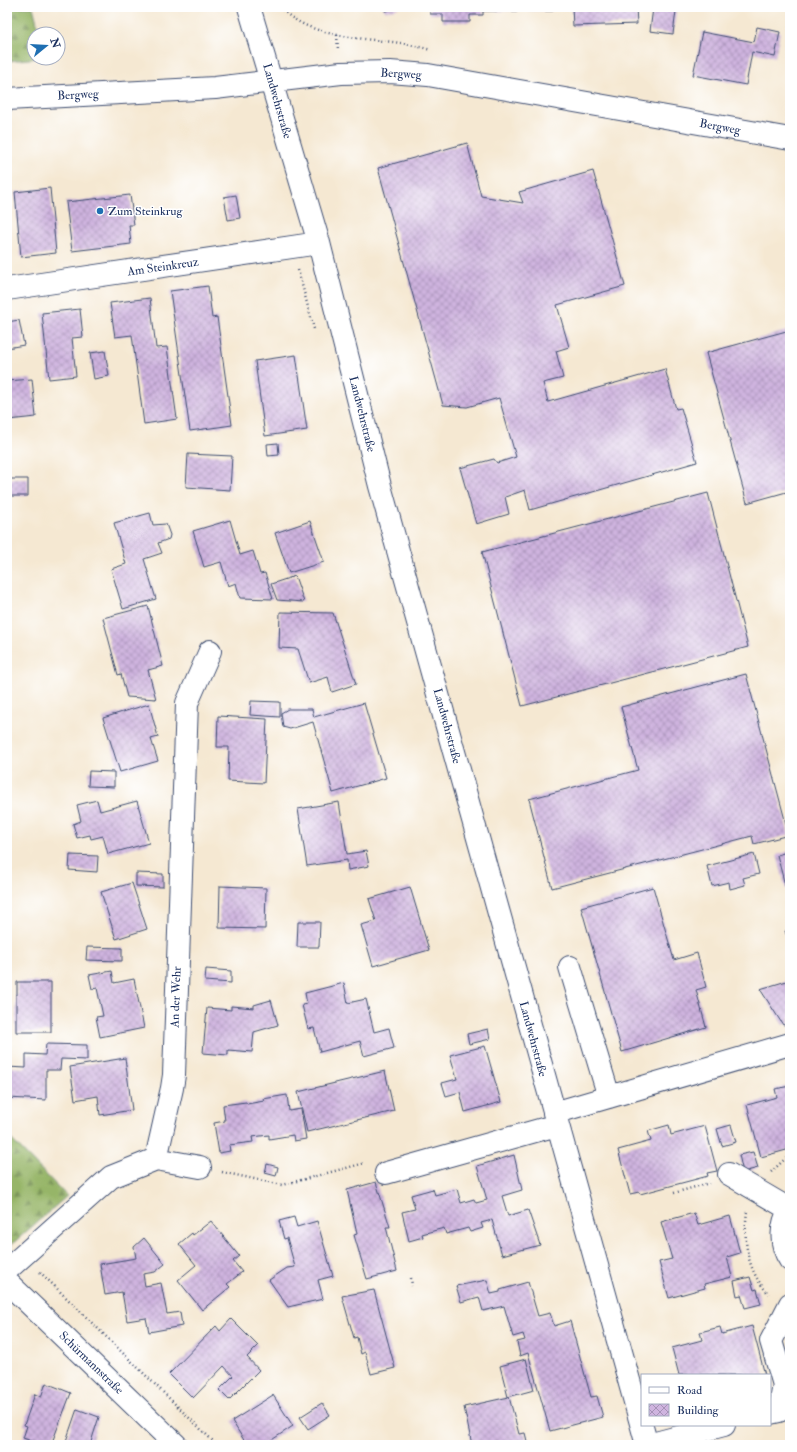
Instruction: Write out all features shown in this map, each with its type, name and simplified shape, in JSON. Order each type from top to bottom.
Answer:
[{"type":"street","name":"Landwehrstraße","points":[[249,7],[319,243],[380,486],[641,1424]]},
{"type":"street","name":"Bergweg","points":[[7,99],[215,88],[341,73],[390,72],[428,75],[790,138]]},
{"type":"street","name":"Am Steinkreuz","points":[[7,289],[319,243]]},
{"type":"street","name":"An der Wehr","points":[[156,1159],[174,1075],[187,703],[210,651]]},
{"type":"street","points":[[570,968],[609,1097]]},
{"type":"street","points":[[386,1173],[556,1119],[609,1097],[790,1044]]},
{"type":"street","points":[[7,1270],[111,1177],[156,1159],[200,1167]]},
{"type":"street","points":[[729,1174],[790,1209],[783,1228],[783,1242],[790,1260]]},
{"type":"street","name":"Schürmannstraße","points":[[7,1282],[176,1445]]},
{"type":"street","points":[[780,1410],[784,1385],[771,1341],[790,1304]]},
{"type":"street","name":"Landwehrstraße","points":[[642,1426],[647,1445]]},
{"type":"street","points":[[647,1445],[720,1426]]},
{"type":"path","points":[[280,7],[310,28],[337,35]]},
{"type":"path","points":[[674,1193],[726,1179],[729,1174]]},
{"type":"path","points":[[23,1256],[217,1445]]},
{"type":"path","points":[[411,1278],[412,1286]]},
{"type":"green space","points":[[7,7],[33,7],[38,26],[26,26],[26,59],[7,61]]},
{"type":"green space","points":[[7,1135],[67,1196],[12,1244],[7,1240]]},
{"type":"building","points":[[383,7],[399,7],[399,8],[385,11]]},
{"type":"building","points":[[430,7],[553,7],[553,11],[483,11],[483,15],[470,15],[470,22],[443,22],[443,14],[430,14]]},
{"type":"building","points":[[572,7],[636,7],[637,24],[573,26]]},
{"type":"building","points":[[653,8],[676,11],[673,34],[650,31]]},
{"type":"building","points":[[757,27],[780,32],[775,57],[752,52],[746,85],[693,75],[702,32],[754,42]]},
{"type":"building","points":[[467,143],[481,196],[523,203],[519,192],[593,171],[625,286],[557,305],[569,347],[556,351],[563,378],[543,383],[548,402],[665,369],[676,409],[681,408],[697,462],[530,510],[525,490],[505,497],[509,514],[476,524],[460,468],[494,459],[497,463],[516,457],[499,398],[467,407],[443,405],[378,168]]},
{"type":"building","points":[[50,188],[56,253],[21,257],[15,192]]},
{"type":"building","points":[[130,195],[134,225],[129,225],[131,244],[72,251],[66,202]]},
{"type":"building","points":[[236,195],[240,218],[228,220],[224,197]]},
{"type":"building","points":[[208,286],[212,318],[217,317],[232,425],[190,431],[170,291]]},
{"type":"building","points":[[150,298],[156,348],[167,347],[177,419],[144,424],[132,335],[115,337],[110,303]]},
{"type":"building","points":[[80,309],[83,337],[72,338],[76,376],[49,379],[42,313]]},
{"type":"building","points":[[19,320],[24,345],[7,348],[7,322]]},
{"type":"building","points":[[790,330],[790,491],[747,503],[706,353]]},
{"type":"building","points":[[105,351],[109,376],[94,379],[90,353]]},
{"type":"building","points":[[296,355],[307,430],[265,436],[255,361]]},
{"type":"building","points":[[32,379],[36,417],[8,420],[7,381]]},
{"type":"building","points":[[278,443],[279,455],[268,456],[267,444]]},
{"type":"building","points":[[188,454],[232,456],[230,490],[186,487]]},
{"type":"building","points":[[7,479],[28,479],[28,496],[7,496]]},
{"type":"building","points":[[708,493],[748,647],[522,706],[482,552]]},
{"type":"building","points":[[150,513],[153,525],[166,524],[170,535],[169,539],[158,543],[162,553],[144,559],[156,599],[123,609],[111,569],[126,564],[114,523]]},
{"type":"building","points":[[230,520],[240,555],[253,551],[260,574],[265,573],[273,599],[240,598],[236,583],[228,586],[221,562],[204,567],[193,531]]},
{"type":"building","points":[[310,521],[324,562],[289,573],[275,533]]},
{"type":"building","points":[[295,576],[304,602],[277,600],[271,584]]},
{"type":"building","points":[[148,606],[163,666],[148,670],[156,699],[127,697],[121,674],[118,675],[103,618]]},
{"type":"building","points":[[280,612],[333,613],[356,684],[332,692],[328,677],[309,683],[298,649],[279,648]]},
{"type":"building","points":[[746,674],[789,835],[754,844],[752,836],[552,888],[529,799],[638,770],[621,707]]},
{"type":"building","points":[[251,701],[280,702],[280,717],[250,715]]},
{"type":"building","points":[[364,703],[386,778],[333,793],[313,722],[290,729],[283,727],[281,713],[288,709],[312,709],[314,717]]},
{"type":"building","points":[[149,704],[158,737],[151,739],[158,761],[120,772],[103,718]]},
{"type":"building","points":[[218,716],[267,719],[264,783],[228,781],[229,747],[217,747]]},
{"type":"building","points":[[89,771],[114,772],[114,787],[88,786]]},
{"type":"building","points":[[97,800],[100,811],[137,801],[149,843],[108,854],[103,836],[91,839],[90,835],[77,838],[73,824],[81,821],[77,805]]},
{"type":"building","points":[[339,802],[347,854],[366,851],[369,866],[348,870],[347,860],[307,866],[298,809]]},
{"type":"building","points":[[790,851],[790,888],[786,889],[777,855]]},
{"type":"building","points":[[754,854],[759,874],[743,878],[745,885],[730,889],[729,882],[712,886],[707,866]]},
{"type":"building","points":[[70,855],[98,856],[97,872],[69,870]]},
{"type":"building","points":[[136,873],[163,874],[163,887],[136,886]]},
{"type":"building","points":[[132,883],[147,929],[116,939],[101,892]]},
{"type":"building","points":[[220,886],[266,888],[265,929],[219,928]]},
{"type":"building","points":[[410,887],[429,950],[373,966],[361,925],[376,921],[369,899]]},
{"type":"building","points":[[653,887],[674,960],[697,953],[706,987],[696,990],[706,1027],[622,1052],[581,907]]},
{"type":"building","points":[[298,922],[320,922],[319,947],[297,947]]},
{"type":"building","points":[[790,929],[790,946],[785,931]]},
{"type":"building","points":[[87,947],[122,948],[122,961],[86,960]]},
{"type":"building","points":[[206,969],[231,971],[231,983],[205,981]]},
{"type":"building","points":[[112,971],[114,983],[134,979],[144,1028],[100,1037],[96,1017],[103,1016],[97,988],[92,989],[89,975]]},
{"type":"building","points":[[790,980],[790,1023],[783,1025],[760,989]]},
{"type":"building","points":[[17,982],[51,982],[51,1032],[16,1032]]},
{"type":"building","points":[[344,983],[348,1003],[366,999],[374,1032],[389,1028],[394,1048],[364,1056],[360,1041],[320,1052],[314,1028],[308,1029],[302,1005],[307,1004],[305,993]]},
{"type":"building","points":[[271,1000],[278,1025],[254,1032],[252,1052],[228,1050],[228,1055],[203,1053],[207,1008],[231,1010],[231,1006],[254,1008],[254,1005]]},
{"type":"building","points":[[488,1029],[490,1039],[469,1044],[467,1034]]},
{"type":"building","points":[[46,1044],[87,1045],[87,1060],[61,1059],[60,1070],[46,1070],[46,1100],[7,1098],[7,1067],[26,1068],[26,1054],[45,1055]]},
{"type":"building","points":[[485,1046],[501,1102],[465,1112],[460,1092],[446,1096],[442,1083],[457,1079],[450,1055]]},
{"type":"building","points":[[125,1058],[132,1110],[100,1115],[98,1096],[75,1100],[70,1067]]},
{"type":"building","points":[[385,1071],[394,1111],[307,1132],[298,1092]]},
{"type":"building","points":[[790,1086],[790,1149],[761,1157],[747,1105],[777,1097],[775,1089]]},
{"type":"building","points":[[287,1095],[289,1111],[301,1109],[306,1139],[294,1141],[293,1135],[269,1139],[269,1135],[252,1137],[253,1142],[229,1145],[230,1151],[219,1153],[214,1123],[225,1121],[223,1105],[246,1102],[247,1104],[264,1101],[263,1099]]},
{"type":"building","points":[[669,1125],[671,1135],[705,1126],[717,1171],[707,1173],[708,1176],[640,1194],[639,1192],[630,1194],[618,1150],[651,1141],[648,1131]]},
{"type":"building","points":[[731,1125],[736,1142],[722,1146],[717,1129]]},
{"type":"building","points":[[753,1152],[758,1168],[743,1172],[739,1155]]},
{"type":"building","points":[[514,1155],[522,1190],[502,1196],[508,1216],[528,1210],[540,1245],[502,1255],[492,1220],[481,1223],[483,1228],[470,1232],[468,1228],[446,1234],[444,1228],[422,1234],[423,1237],[409,1241],[402,1212],[415,1209],[411,1195],[433,1189],[435,1195],[457,1189],[461,1203],[474,1199],[476,1203],[487,1200],[477,1166]]},
{"type":"building","points":[[267,1164],[278,1167],[276,1176],[265,1173]]},
{"type":"building","points":[[376,1182],[390,1227],[386,1227],[397,1271],[367,1279],[354,1235],[357,1234],[347,1190]]},
{"type":"building","points":[[694,1213],[698,1225],[730,1216],[740,1253],[727,1257],[732,1277],[704,1284],[705,1288],[669,1298],[659,1262],[672,1259],[661,1222]]},
{"type":"building","points":[[294,1217],[297,1227],[317,1221],[333,1276],[318,1280],[323,1299],[288,1307],[269,1280],[287,1268],[295,1267],[287,1238],[284,1239],[279,1221]]},
{"type":"building","points":[[211,1221],[239,1256],[233,1261],[242,1272],[227,1284],[230,1287],[202,1310],[178,1280],[196,1265],[179,1244],[192,1233],[193,1235]]},
{"type":"building","points":[[144,1238],[165,1264],[155,1272],[143,1274],[145,1286],[161,1283],[167,1314],[180,1312],[182,1326],[149,1332],[146,1318],[127,1321],[122,1292],[105,1295],[100,1264],[136,1258],[134,1247]]},
{"type":"building","points":[[750,1277],[754,1290],[757,1289],[761,1304],[745,1308],[741,1295],[737,1296],[734,1281]]},
{"type":"building","points":[[487,1280],[491,1294],[528,1282],[538,1316],[550,1313],[554,1326],[570,1321],[591,1397],[597,1396],[603,1417],[550,1431],[528,1353],[520,1356],[517,1342],[525,1340],[523,1334],[513,1337],[504,1306],[483,1311],[479,1297],[461,1302],[456,1286]]},
{"type":"building","points":[[374,1290],[395,1368],[371,1374],[365,1352],[361,1354],[357,1337],[354,1338],[342,1296]]},
{"type":"building","points":[[231,1319],[258,1346],[247,1357],[259,1370],[229,1400],[219,1390],[233,1376],[224,1366],[193,1398],[169,1374],[216,1326],[220,1331]]},
{"type":"building","points":[[752,1326],[765,1374],[679,1374],[672,1348],[702,1340],[700,1332],[720,1327],[722,1334]]},
{"type":"building","points":[[526,1359],[534,1390],[508,1397],[500,1366]]},
{"type":"building","points":[[46,1383],[71,1393],[51,1445],[37,1445],[37,1443],[23,1438],[27,1426],[24,1425],[35,1394],[41,1397]]},
{"type":"building","points":[[273,1395],[293,1426],[264,1445],[247,1445],[232,1421]]},
{"type":"building","points":[[509,1397],[519,1434],[525,1433],[528,1445],[472,1445],[464,1407]]},
{"type":"building","points":[[322,1403],[330,1415],[308,1429],[300,1417]]},
{"type":"building","points":[[77,1409],[99,1417],[90,1445],[68,1445],[69,1442],[66,1441]]},
{"type":"place","name":"Zum Steinkrug","points":[[100,211]]}]
